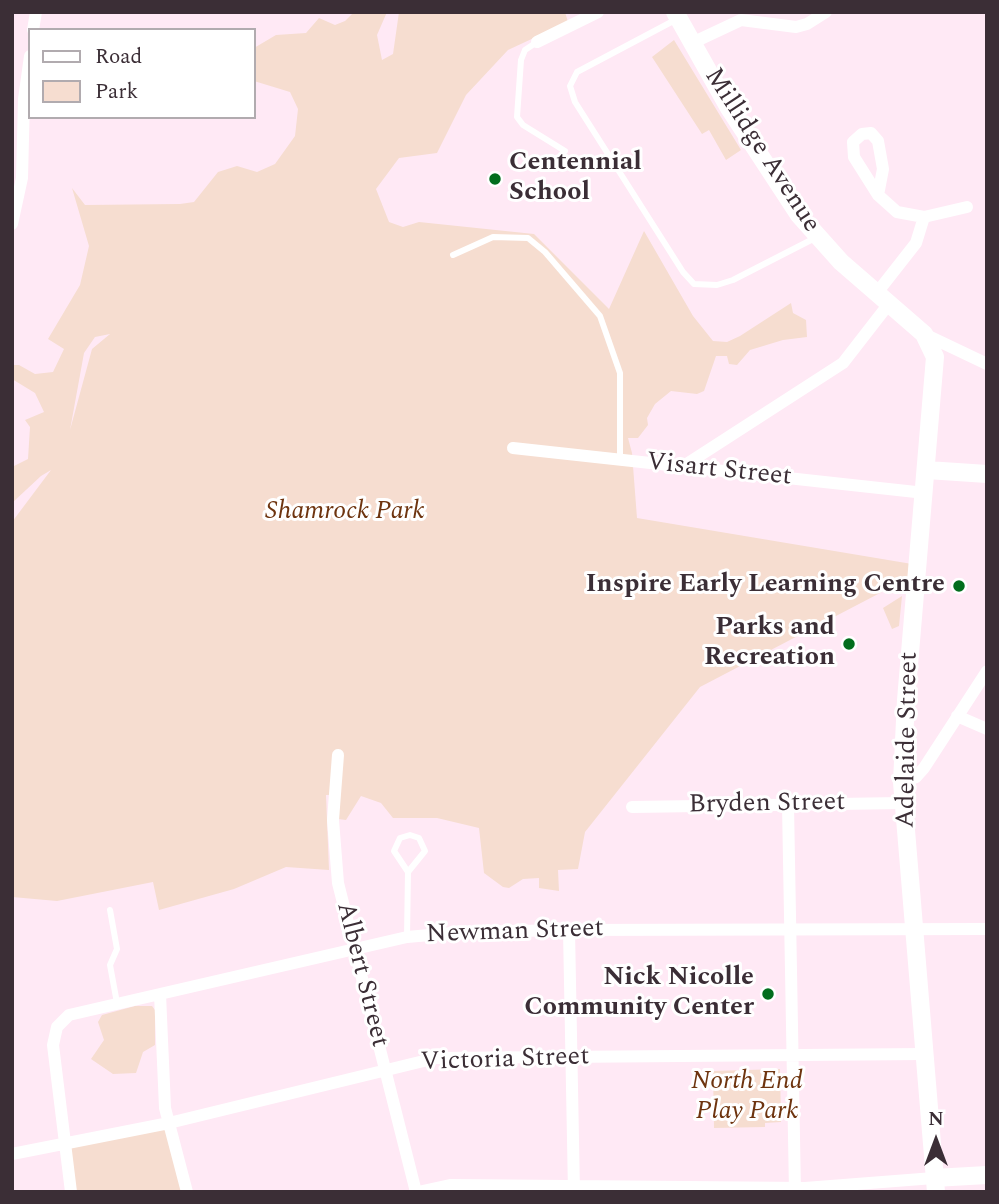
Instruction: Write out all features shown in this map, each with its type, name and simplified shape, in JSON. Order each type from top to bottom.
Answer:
[{"type":"street","points":[[537,42],[598,12]]},
{"type":"street","points":[[692,43],[741,20],[796,27],[807,24],[826,12]]},
{"type":"street","name":"Millidge Avenue","points":[[677,15],[729,108],[817,236],[882,299],[924,334]]},
{"type":"street","points":[[12,224],[22,178],[22,125],[28,73]]},
{"type":"street","points":[[12,144],[22,125]]},
{"type":"street","points":[[878,195],[897,212],[924,217],[967,207]]},
{"type":"street","points":[[682,467],[838,366],[916,243],[924,217]]},
{"type":"street","points":[[924,334],[987,364]]},
{"type":"street","name":"Adelaide Street","points":[[924,334],[932,347],[936,366],[906,700],[902,782],[935,1185]]},
{"type":"street","name":"Visart Street","points":[[513,448],[925,493]]},
{"type":"street","points":[[927,470],[987,474]]},
{"type":"street","points":[[902,782],[916,777],[924,768],[987,671]]},
{"type":"street","points":[[957,716],[987,729]]},
{"type":"street","name":"Albert Street","points":[[338,755],[333,820],[335,863],[417,1192]]},
{"type":"street","name":"Bryden Street","points":[[632,807],[903,803]]},
{"type":"street","points":[[788,805],[795,1189]]},
{"type":"street","name":"Newman Street","points":[[65,1143],[53,1045],[57,1027],[69,1015],[407,937],[464,932],[569,930],[987,929]]},
{"type":"street","points":[[569,930],[573,1189]]},
{"type":"street","points":[[160,994],[165,1108],[187,1192]]},
{"type":"street","name":"Victoria Street","points":[[12,1154],[169,1123],[440,1058],[923,1054]]},
{"type":"street","points":[[65,1143],[71,1192]]},
{"type":"street","points":[[417,1192],[450,1185],[573,1189],[795,1189],[935,1185],[987,1175]]},
{"type":"lane","points":[[677,15],[577,72],[570,91],[582,114],[683,272],[694,284],[717,285],[733,280],[817,236]]},
{"type":"lane","points":[[537,42],[525,50],[520,60],[517,117],[523,125],[565,151]]},
{"type":"lane","points":[[453,255],[494,237],[528,238],[545,252],[600,316],[620,373],[620,460]]},
{"type":"lane","points":[[407,937],[408,872],[394,850],[397,841],[410,835],[422,842],[425,851],[408,872]]},
{"type":"lane","points":[[110,910],[117,949],[110,965],[118,1004]]},
{"type":"green space","name":"Shamrock Park","points":[[354,12],[387,12],[377,35],[382,60],[393,54],[399,12],[565,12],[568,22],[508,50],[466,95],[437,153],[399,158],[376,189],[389,222],[403,227],[419,222],[534,234],[609,309],[644,231],[693,316],[713,341],[727,342],[740,336],[791,303],[793,313],[806,320],[807,337],[783,340],[750,350],[737,365],[729,364],[727,356],[716,356],[704,391],[697,394],[671,391],[655,404],[647,418],[648,425],[638,438],[628,438],[632,453],[637,518],[918,565],[916,582],[903,581],[700,687],[585,832],[578,869],[558,870],[559,891],[539,888],[539,878],[523,879],[509,888],[503,887],[484,873],[479,828],[437,818],[393,818],[381,803],[361,796],[346,820],[338,819],[339,795],[326,795],[329,870],[286,867],[234,889],[159,910],[153,882],[57,901],[12,897],[12,522],[51,470],[12,503],[12,467],[28,459],[30,427],[25,420],[44,412],[35,393],[12,379],[12,365],[19,365],[35,374],[53,372],[64,349],[48,339],[80,285],[89,246],[72,188],[85,205],[180,204],[194,202],[218,172],[237,166],[257,172],[275,164],[295,136],[298,109],[290,92],[256,82],[256,47],[276,35],[306,33],[319,18],[335,25],[345,21]],"holes":[[[110,334],[92,349],[70,430],[84,353],[95,337]]]},
{"type":"green space","points":[[674,40],[741,150],[726,160],[709,130],[702,134],[652,57]]},
{"type":"green space","points":[[902,596],[899,626],[892,629],[883,608]]},
{"type":"green space","points":[[135,1006],[152,1006],[155,1010],[155,1045],[143,1052],[136,1073],[113,1074],[91,1059],[104,1040],[98,1022],[102,1015]]},
{"type":"green space","name":"North End Play Park","points":[[780,1069],[781,1122],[765,1123],[765,1127],[714,1128],[713,1071]]},
{"type":"green space","points":[[169,1123],[187,1192],[71,1192],[65,1143]]},
{"type":"place","name":"Centennial School","points":[[495,179]]},
{"type":"place","name":"Inspire Early Learning Centre","points":[[959,586]]},
{"type":"place","name":"Parks and Recreation","points":[[849,644]]},
{"type":"place","name":"Nick Nicolle Community Center","points":[[768,994]]}]
